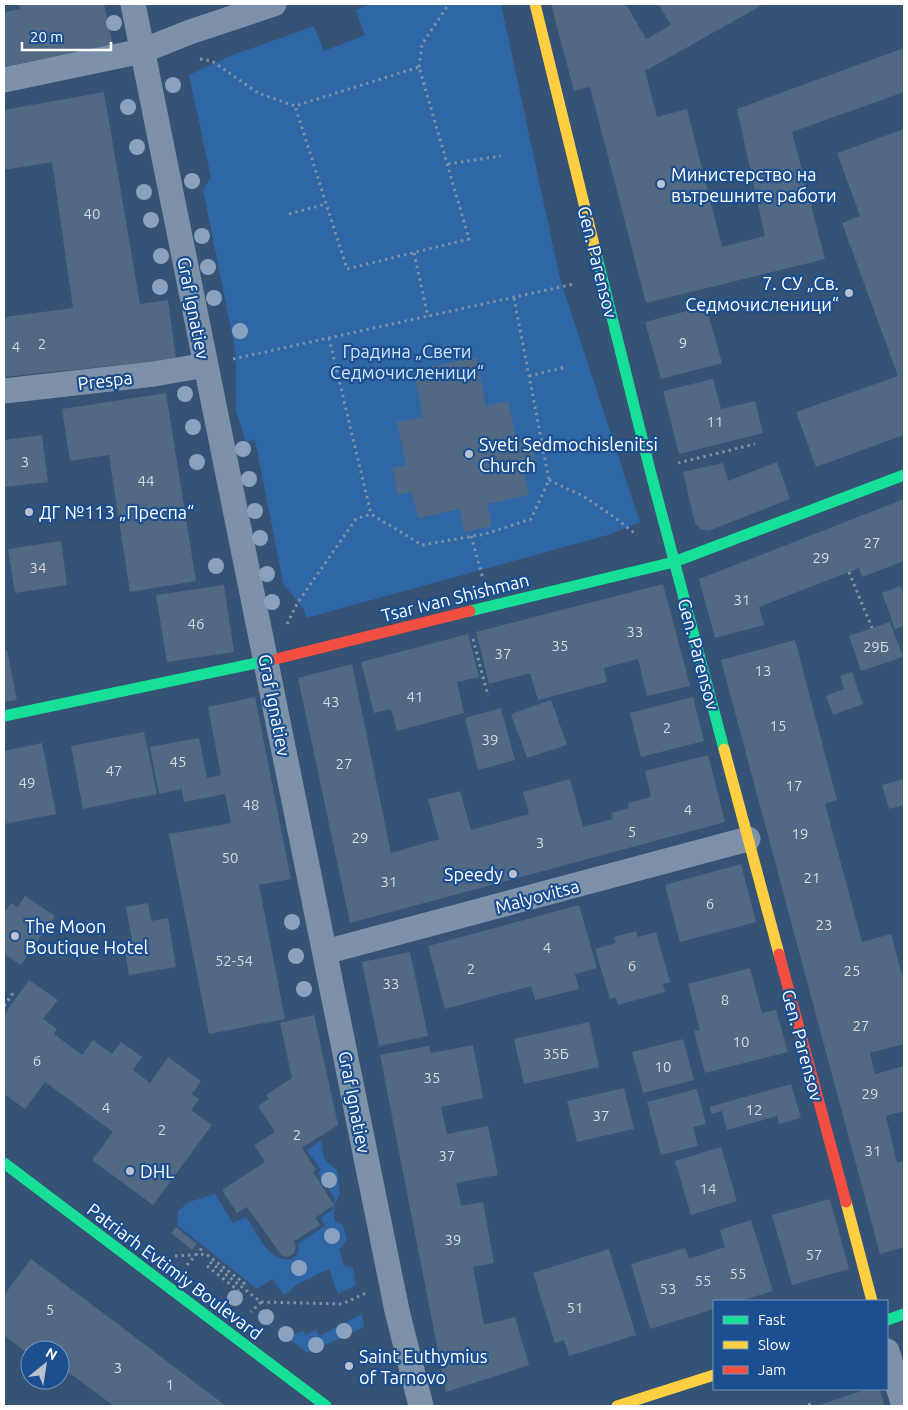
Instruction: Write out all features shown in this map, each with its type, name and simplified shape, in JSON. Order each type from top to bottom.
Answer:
[{"type":"street","name":"Graf Ignatiev","points":[[133,4],[397,1311],[420,1406]]},
{"type":"street","points":[[4,80],[142,51],[190,32],[274,4]]},
{"type":"street","name":"Gen. Parensov","points":[[535,4],[601,278],[650,470],[872,1300]]},
{"type":"street","name":"Prespa","points":[[4,391],[154,374],[206,365]]},
{"type":"street","name":"Tsar Ivan Shishman","points":[[4,716],[266,661],[674,562],[904,475]]},
{"type":"street","name":"Malyovitsa","points":[[325,952],[748,839]]},
{"type":"street","name":"Patriarh Evtimiy Boulevard","points":[[4,1164],[326,1406]]},
{"type":"street","points":[[888,1320],[904,1314]]},
{"type":"street","points":[[888,1354],[904,1406]]},
{"type":"street","points":[[617,1406],[713,1375]]},
{"type":"path","points":[[295,106],[347,269],[470,239],[420,67],[422,44],[449,4]]},
{"type":"path","points":[[198,59],[212,62],[258,93],[295,106],[420,67]]},
{"type":"path","points":[[448,164],[501,156]]},
{"type":"path","points":[[289,214],[326,204]]},
{"type":"path","points":[[414,252],[428,317]]},
{"type":"path","points":[[206,365],[601,278]]},
{"type":"path","points":[[329,338],[371,514],[422,544],[471,536],[530,520],[549,480],[514,298]]},
{"type":"path","points":[[529,376],[566,367]]},
{"type":"path","points":[[650,470],[755,444]]},
{"type":"path","points":[[549,480],[583,496],[674,562]]},
{"type":"path","points":[[285,627],[298,602],[356,519],[371,514]]},
{"type":"path","points":[[471,536],[480,571]]},
{"type":"path","points":[[849,572],[872,628]]},
{"type":"path","points":[[466,612],[488,696]]},
{"type":"path","points":[[4,1006],[13,993]]},
{"type":"path","points":[[187,1266],[202,1248]]},
{"type":"path","points":[[174,1256],[206,1254],[244,1283],[242,1287]]},
{"type":"path","points":[[210,1262],[261,1302],[342,1304],[358,1296]]},
{"type":"path","points":[[207,1266],[239,1291]]},
{"type":"path","points":[[250,1314],[261,1302]]},
{"type":"green space","name":"Градина „Свети Седмочисленици“","points":[[371,4],[501,4],[560,279],[640,522],[608,535],[306,618],[304,610],[283,583],[255,439],[246,442],[236,411],[236,359],[203,190],[211,177],[189,75],[230,56],[314,26],[324,51],[365,35],[355,10]]},
{"type":"green space","points":[[321,1140],[324,1159],[337,1170],[340,1194],[334,1205],[334,1220],[343,1225],[347,1241],[339,1249],[344,1266],[353,1268],[356,1286],[338,1294],[329,1269],[294,1286],[283,1295],[273,1279],[257,1289],[177,1225],[178,1211],[189,1202],[215,1194],[233,1223],[246,1217],[270,1252],[277,1257],[293,1259],[298,1253],[299,1243],[325,1226],[321,1218],[332,1210],[335,1199],[318,1173],[321,1170],[307,1150]]},
{"type":"green space","points":[[362,1314],[364,1327],[308,1353],[258,1317],[286,1337],[303,1331],[306,1335],[316,1330],[319,1336]]},
{"type":"building","points":[[19,4],[104,4],[113,45],[4,67],[4,12],[20,9]]},
{"type":"building","name":"Министерство на вътрешните работи","points":[[551,4],[626,4],[646,39],[671,25],[658,4],[764,4],[645,71],[657,117],[687,109],[722,247],[765,236],[737,109],[904,48],[904,92],[792,132],[825,259],[646,303],[590,87],[574,91]]},
{"type":"building","points":[[104,92],[140,304],[168,300],[176,359],[4,377],[4,317],[73,308],[52,162],[4,170],[4,110]]},
{"type":"building","points":[[904,129],[904,435],[816,467],[796,412],[898,376],[842,223],[860,216],[837,153]]},
{"type":"building","points":[[706,306],[722,363],[661,379],[645,322]]},
{"type":"building","name":"Sveti Sedmochislenitsi Church","points":[[476,357],[486,406],[508,401],[517,442],[531,439],[536,466],[523,468],[529,495],[487,504],[492,526],[464,532],[460,509],[418,518],[412,492],[398,495],[392,468],[406,465],[397,422],[423,417],[413,371]]},
{"type":"building","points":[[713,379],[721,409],[755,401],[763,433],[679,454],[663,391]]},
{"type":"building","points":[[166,393],[196,581],[130,592],[109,455],[70,461],[62,409]]},
{"type":"building","points":[[42,435],[48,482],[4,487],[4,440]]},
{"type":"building","points":[[777,462],[790,499],[708,531],[700,529],[695,523],[683,472],[723,463],[728,481]]},
{"type":"building","points":[[904,499],[904,561],[862,577],[859,568],[759,607],[764,625],[715,638],[699,579]]},
{"type":"building","points":[[61,541],[67,585],[15,593],[8,549]]},
{"type":"building","points":[[663,584],[690,686],[647,696],[638,659],[604,668],[607,682],[538,700],[530,673],[489,684],[476,632]]},
{"type":"building","points":[[224,585],[234,652],[167,662],[156,595]]},
{"type":"building","points":[[900,586],[904,594],[904,626],[895,629],[882,593]]},
{"type":"building","points":[[890,622],[903,657],[861,671],[849,636]]},
{"type":"building","points":[[468,634],[479,677],[457,682],[464,713],[397,731],[391,709],[374,713],[361,662]]},
{"type":"building","points":[[795,640],[837,800],[825,804],[862,942],[891,934],[904,982],[904,1044],[870,1053],[875,1074],[904,1066],[904,1111],[886,1116],[897,1163],[904,1161],[904,1247],[880,1254],[721,660]]},
{"type":"building","points":[[4,650],[7,650],[17,700],[4,702]]},
{"type":"building","points":[[352,664],[391,853],[439,839],[428,799],[460,791],[471,830],[529,814],[523,792],[570,779],[583,827],[613,819],[611,813],[629,808],[628,803],[651,797],[645,771],[708,755],[725,822],[350,923],[298,678]]},
{"type":"building","points":[[852,672],[863,704],[833,715],[826,696],[844,689],[840,676]]},
{"type":"building","points":[[255,697],[291,879],[259,885],[285,1019],[209,1034],[169,834],[231,823],[225,794],[184,802],[182,789],[159,794],[150,747],[199,738],[207,778],[221,775],[208,707]]},
{"type":"building","points":[[693,697],[704,741],[641,757],[630,713]]},
{"type":"building","points":[[551,700],[567,745],[527,758],[511,714]]},
{"type":"building","points":[[501,708],[515,760],[478,770],[465,718]]},
{"type":"building","points":[[144,732],[157,794],[83,809],[71,746]]},
{"type":"building","points":[[42,743],[56,814],[4,824],[4,751]]},
{"type":"building","points":[[904,779],[904,805],[889,809],[882,785]]},
{"type":"building","points":[[741,864],[756,922],[680,942],[665,885]]},
{"type":"building","points":[[25,896],[55,916],[21,965],[4,954],[4,913],[11,903],[18,907]]},
{"type":"building","points":[[148,903],[151,921],[168,918],[176,967],[129,975],[124,946],[133,945],[126,907]]},
{"type":"building","points":[[579,905],[597,968],[575,974],[579,989],[535,1000],[531,986],[445,1009],[428,946]]},
{"type":"building","points":[[636,931],[638,937],[656,932],[670,982],[663,984],[665,992],[618,1005],[616,997],[610,999],[595,949],[616,943],[614,937]]},
{"type":"building","points":[[410,952],[428,1036],[379,1046],[362,962]]},
{"type":"building","points":[[750,968],[762,1013],[776,1010],[788,1052],[705,1073],[694,1031],[700,1030],[688,984]]},
{"type":"building","points":[[29,980],[58,1000],[43,1019],[57,1029],[54,1034],[82,1055],[93,1040],[112,1054],[121,1042],[142,1057],[133,1070],[150,1083],[168,1057],[201,1081],[192,1094],[199,1099],[191,1110],[212,1125],[153,1205],[92,1160],[113,1132],[45,1082],[25,1109],[4,1094],[4,1015]]},
{"type":"building","points":[[314,1015],[338,1125],[302,1148],[316,1170],[313,1172],[334,1205],[315,1218],[320,1225],[294,1241],[296,1247],[294,1253],[288,1257],[282,1256],[247,1207],[237,1213],[222,1190],[265,1162],[254,1145],[275,1132],[258,1106],[269,1099],[266,1095],[292,1078],[280,1023]]},
{"type":"building","points":[[589,1022],[599,1067],[524,1084],[514,1039]]},
{"type":"building","points":[[683,1039],[694,1080],[643,1093],[632,1052]]},
{"type":"building","points":[[473,1045],[483,1098],[441,1107],[447,1134],[488,1126],[498,1175],[456,1183],[461,1206],[483,1202],[494,1263],[473,1267],[484,1325],[515,1317],[529,1365],[446,1392],[380,1055],[429,1046],[431,1053]]},
{"type":"building","points":[[791,1084],[801,1118],[779,1124],[777,1116],[727,1130],[722,1111],[712,1114],[709,1107]]},
{"type":"building","points":[[624,1088],[634,1129],[577,1142],[567,1101]]},
{"type":"building","points":[[697,1089],[706,1124],[693,1127],[698,1146],[661,1155],[647,1102]]},
{"type":"building","points":[[721,1147],[737,1201],[691,1215],[675,1161]]},
{"type":"building","points":[[830,1199],[849,1269],[792,1285],[772,1215]]},
{"type":"building","points":[[751,1220],[773,1291],[743,1300],[713,1300],[713,1309],[650,1329],[631,1264],[685,1248],[689,1259],[725,1247],[720,1230]]},
{"type":"building","points":[[176,1227],[197,1244],[192,1250],[171,1233]]},
{"type":"building","points":[[609,1249],[636,1335],[569,1356],[564,1340],[555,1343],[533,1273]]},
{"type":"building","points":[[31,1259],[226,1406],[114,1406],[70,1373],[70,1340],[20,1340],[20,1347],[4,1335],[4,1295]]},
{"type":"building","points":[[865,1390],[879,1390],[885,1406],[816,1406]]},
{"type":"tram line","points":[[125,4],[196,367],[367,1199],[413,1406]]},
{"type":"tram line","points":[[139,4],[215,363],[331,951],[430,1406]]},
{"type":"traffic: fast","points":[[596,253],[650,470],[724,749]]},
{"type":"traffic: fast","points":[[470,611],[674,562],[904,475]]},
{"type":"traffic: fast","points":[[4,716],[276,659]]},
{"type":"traffic: fast","points":[[4,1163],[326,1406]]},
{"type":"traffic: fast","points":[[888,1320],[904,1314]]},
{"type":"traffic: slow","points":[[535,4],[596,253]]},
{"type":"traffic: slow","points":[[724,749],[779,954]]},
{"type":"traffic: slow","points":[[846,1202],[872,1300]]},
{"type":"traffic: slow","points":[[617,1406],[713,1375]]},
{"type":"traffic: jam","points":[[276,659],[470,611]]},
{"type":"traffic: jam","points":[[779,954],[846,1202]]},
{"type":"place","name":"Министерство на вътрешните работи","points":[[661,184]]},
{"type":"place","name":"7. СУ „Св. Седмочисленици“","points":[[849,293]]},
{"type":"place","name":"Sveti Sedmochislenitsi Church","points":[[469,454]]},
{"type":"place","name":"ДГ №113 „Преспа“","points":[[29,512]]},
{"type":"place","name":"Speedy","points":[[513,874]]},
{"type":"place","name":"The Moon Boutique Hotel","points":[[15,936]]},
{"type":"place","name":"DHL","points":[[130,1171]]},
{"type":"place","name":"Saint Euthymius of Tarnovo","points":[[349,1366]]}]
